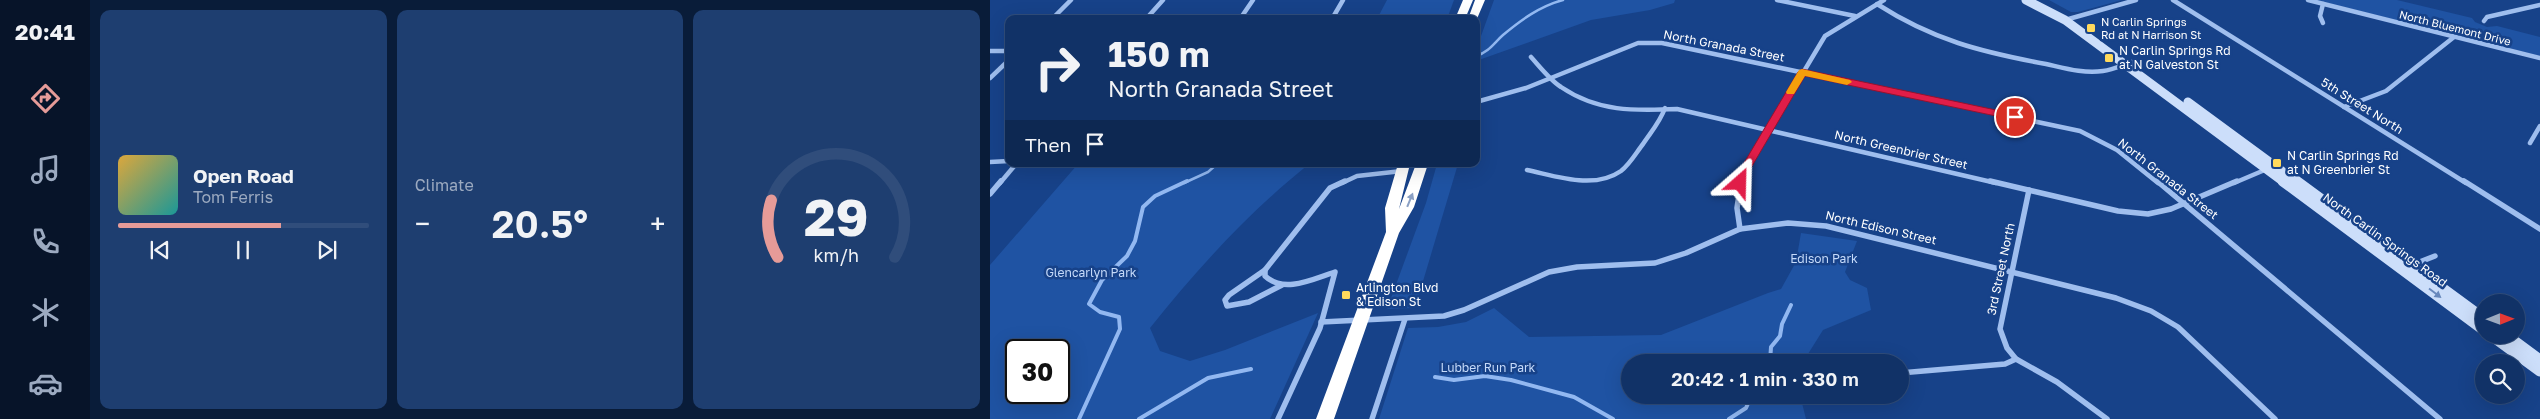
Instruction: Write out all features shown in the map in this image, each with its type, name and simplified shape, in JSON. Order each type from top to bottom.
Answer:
[{"type":"highway","points":[[1462,15],[1467,1]]},
{"type":"highway","points":[[1475,15],[1480,1]]},
{"type":"highway","points":[[1392,233],[1392,208],[1403,167]]},
{"type":"highway","points":[[1325,419],[1392,233],[1407,207],[1421,167]]},
{"type":"main road","name":"North Carlin Springs Road","points":[[2026,0],[2069,19]]},
{"type":"main road","name":"North Carlin Springs Road","points":[[2040,0],[2069,19],[2406,267],[2475,313]]},
{"type":"main road","name":"North Carlin Springs Road","points":[[2406,267],[2475,323]]},
{"type":"main road","points":[[2509,344],[2535,357]]},
{"type":"main road","points":[[2518,344],[2535,357],[2540,371]]},
{"type":"street","points":[[1056,15],[1071,0]]},
{"type":"street","points":[[1150,15],[1163,0]]},
{"type":"street","points":[[1243,15],[1253,0]]},
{"type":"street","points":[[1334,15],[1343,0]]},
{"type":"street","points":[[1777,0],[1844,12],[1855,16]]},
{"type":"street","points":[[1740,229],[1737,192],[1743,173],[1824,36],[1884,0]]},
{"type":"street","points":[[2069,19],[2136,0]]},
{"type":"street","name":"5th Street North","points":[[2173,0],[2540,229]]},
{"type":"street","name":"North Bluemont Drive","points":[[2308,0],[2540,58]]},
{"type":"street","points":[[1877,4],[1899,18],[1961,46],[2011,58],[2080,71],[2103,71],[2128,63]]},
{"type":"street","points":[[2323,23],[2320,16],[2324,4]]},
{"type":"street","points":[[2484,21],[2487,17],[2540,5]]},
{"type":"street","points":[[2344,107],[2386,91],[2454,37]]},
{"type":"street","name":"North Granada Street","points":[[1480,101],[1549,78],[1638,43],[1662,43],[2080,131],[2117,150],[2184,203],[2440,419]]},
{"type":"street","points":[[990,52],[1005,51]]},
{"type":"street","name":"North Greenbrier Street","points":[[1531,57],[1549,78],[1574,96],[1594,104],[1627,111],[1665,108],[1769,128],[2118,211],[2148,214],[2171,209],[2271,168]]},
{"type":"street","points":[[990,78],[1005,64]]},
{"type":"street","points":[[1527,170],[1598,180],[1620,172],[1632,160],[1662,118],[1665,108]]},
{"type":"street","points":[[2530,143],[2540,126]]},
{"type":"street","points":[[990,162],[1005,161]]},
{"type":"street","points":[[990,194],[1013,167]]},
{"type":"street","points":[[1278,419],[1321,322],[1331,293],[1334,272],[1282,285],[1264,297],[1235,306],[1227,306],[1225,300],[1229,295],[1265,270],[1330,188],[1357,176],[1403,167]]},
{"type":"street","name":"3rd Street North","points":[[2016,360],[2007,348],[2000,329],[2029,190]]},
{"type":"street","name":"North Edison Street","points":[[1321,322],[1439,316],[1464,310],[1534,277],[1563,269],[1655,264],[1686,253],[1740,229],[1788,222],[1826,226],[2116,298],[2151,311],[2178,327],[2274,419]]},
{"type":"street","points":[[2406,267],[2435,256]]},
{"type":"street","points":[[1265,270],[1264,276],[1270,283],[1282,285]]},
{"type":"street","points":[[1372,419],[1405,318]]},
{"type":"street","points":[[1909,372],[2005,364],[2016,360],[2058,382],[2107,419]]},
{"type":"green space","points":[[1387,0],[1454,0],[1448,15],[1379,15]]},
{"type":"green space","points":[[1494,0],[1675,0],[1674,3],[1650,10],[1591,20],[1480,60],[1480,39]]},
{"type":"green space","points":[[2049,0],[2122,0],[2078,12],[2071,12]]},
{"type":"green space","points":[[2316,0],[2397,0],[2472,18],[2475,22],[2487,27],[2497,26],[2540,37],[2540,56]]},
{"type":"green space","name":"Glencarlyn Park","points":[[1075,167],[1305,167],[1245,221],[1187,284],[1150,328],[1160,351],[1190,361],[1225,350],[1318,313],[1270,419],[990,419],[990,265]]},
{"type":"green space","points":[[1436,167],[1457,167],[1415,308],[1387,309],[1426,203]]},
{"type":"green space","name":"Lubber Run Park","points":[[1801,233],[1857,241],[1845,272],[1850,280],[1867,288],[1871,310],[1823,330],[1808,354],[1621,354],[1621,404],[1802,404],[1806,419],[1379,419],[1408,328],[1438,327],[1466,322],[1494,308],[1529,337],[1661,335],[1781,289],[1796,262]]},
{"type":"waterway","points":[[1480,54],[1488,50],[1503,35],[1531,14],[1563,0]]},
{"type":"waterway","points":[[1184,183],[1208,172],[1214,167]]},
{"type":"waterway","points":[[1079,419],[1120,329],[1119,317],[1100,312],[1089,304],[1102,280],[1127,256],[1135,241],[1143,207],[1155,196],[1187,181]]},
{"type":"waterway","points":[[1771,354],[1771,347],[1780,336],[1782,324],[1791,305]]},
{"type":"waterway","points":[[1139,419],[1208,378],[1251,369]]},
{"type":"waterway","points":[[1435,377],[1454,380],[1485,376],[1511,380],[1574,397],[1613,419]]},
{"type":"waterway","points":[[1729,419],[1746,408],[1748,404]]},
{"type":"slow traffic","points":[[1791,92],[1802,72],[1847,82]]},
{"type":"place","name":"N Carlin Springs Rd at N Harrison St","points":[[2091,28]]},
{"type":"place","name":"N Carlin Springs Rd at N Galveston St","points":[[2109,58]]},
{"type":"place","name":"N Carlin Springs Rd at N Greenbrier St","points":[[2277,163]]},
{"type":"place","name":"Arlington Blvd & Edison St","points":[[1346,295]]},
{"type":"route","points":[[1740,183],[1743,173],[1802,72],[1927,100],[2015,117]]},
{"type":"park label","name":"Edison Park","points":[[1824,259]]}]
